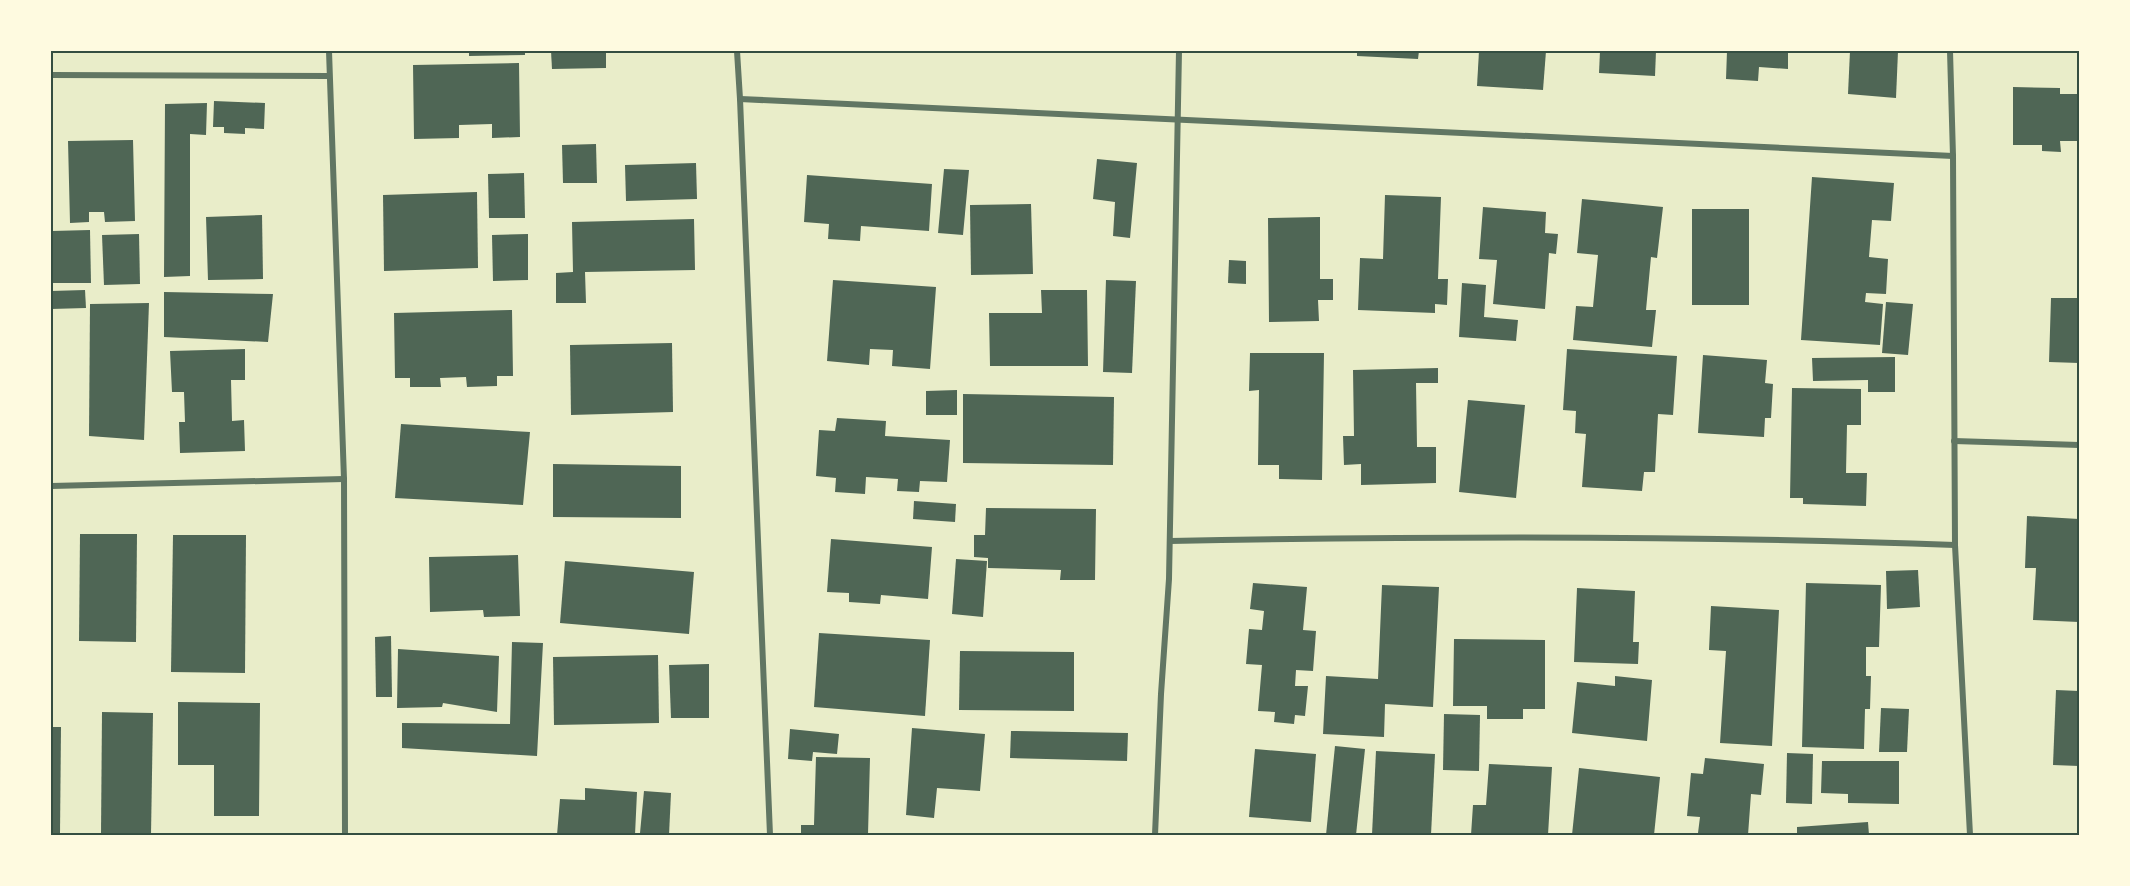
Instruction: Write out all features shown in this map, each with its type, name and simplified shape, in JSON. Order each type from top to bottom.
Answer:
[{"type":"street","points":[[328,51],[344,479],[345,835]]},
{"type":"street","points":[[737,51],[770,835]]},
{"type":"street","points":[[1155,835],[1169,579],[1179,51]]},
{"type":"street","points":[[1950,51],[1953,156],[1955,545],[1970,835]]},
{"type":"street","points":[[51,75],[329,76]]},
{"type":"street","points":[[740,99],[1953,156]]},
{"type":"street","points":[[1954,441],[2079,445]]},
{"type":"street","points":[[51,486],[344,479]]},
{"type":"street","points":[[1170,541],[1365,538],[1804,539],[1955,545]]},
{"type":"building","points":[[469,51],[525,51],[525,55],[469,56]]},
{"type":"building","points":[[551,51],[606,51],[606,68],[552,69]]},
{"type":"building","points":[[1357,51],[1419,51],[1418,59],[1357,56]]},
{"type":"building","points":[[1479,51],[1546,51],[1543,90],[1477,86]]},
{"type":"building","points":[[1600,51],[1656,51],[1655,76],[1599,73]]},
{"type":"building","points":[[1727,51],[1788,51],[1788,69],[1759,67],[1758,81],[1726,79]]},
{"type":"building","points":[[1850,51],[1898,51],[1896,98],[1848,94]]},
{"type":"building","points":[[519,63],[520,137],[492,138],[492,124],[459,125],[459,138],[414,139],[413,65]]},
{"type":"building","points":[[2013,87],[2060,88],[2060,94],[2079,94],[2079,141],[2060,141],[2061,152],[2042,151],[2042,145],[2013,145]]},
{"type":"building","points":[[214,101],[265,103],[264,129],[245,128],[245,134],[224,133],[224,127],[213,127]]},
{"type":"building","points":[[207,103],[206,135],[190,134],[190,276],[164,277],[165,104]]},
{"type":"building","points":[[133,140],[135,221],[105,222],[104,212],[89,212],[89,222],[70,223],[68,141]]},
{"type":"building","points":[[596,144],[597,183],[563,183],[562,145]]},
{"type":"building","points":[[1097,159],[1137,163],[1130,238],[1113,236],[1115,202],[1093,199]]},
{"type":"building","points":[[696,163],[697,199],[626,201],[625,165]]},
{"type":"building","points":[[944,169],[969,170],[963,235],[938,233]]},
{"type":"building","points":[[524,173],[525,218],[489,218],[488,174]]},
{"type":"building","points":[[807,175],[932,184],[929,231],[861,226],[860,241],[828,239],[829,224],[804,222]]},
{"type":"building","points":[[1812,177],[1894,183],[1891,221],[1872,220],[1869,257],[1888,259],[1886,294],[1866,293],[1865,302],[1883,304],[1880,345],[1801,340]]},
{"type":"building","points":[[477,192],[478,268],[384,271],[383,195]]},
{"type":"building","points":[[1385,195],[1441,197],[1438,279],[1448,279],[1447,305],[1435,304],[1435,313],[1358,310],[1360,258],[1383,259]]},
{"type":"building","points":[[1582,199],[1663,207],[1657,258],[1651,257],[1646,310],[1656,310],[1652,347],[1573,340],[1576,306],[1593,307],[1598,255],[1577,253]]},
{"type":"building","points":[[1031,204],[1033,274],[971,275],[970,205]]},
{"type":"building","points":[[1483,207],[1546,212],[1545,233],[1558,234],[1556,254],[1549,253],[1545,309],[1493,304],[1497,260],[1479,259]]},
{"type":"building","points":[[1692,209],[1749,209],[1749,305],[1692,305]]},
{"type":"building","points":[[262,215],[263,279],[208,280],[206,217]]},
{"type":"building","points":[[1320,217],[1320,279],[1333,279],[1333,300],[1318,300],[1319,321],[1269,322],[1268,218]]},
{"type":"building","points":[[694,219],[695,270],[585,272],[586,303],[556,303],[556,273],[573,272],[572,222]]},
{"type":"building","points":[[90,230],[91,283],[53,283],[52,231]]},
{"type":"building","points":[[139,234],[140,284],[104,285],[102,235]]},
{"type":"building","points":[[528,234],[528,280],[493,281],[492,235]]},
{"type":"building","points":[[1229,260],[1246,261],[1246,284],[1228,283]]},
{"type":"building","points":[[833,280],[936,287],[930,369],[892,366],[893,350],[870,349],[869,365],[827,361]]},
{"type":"building","points":[[1106,280],[1136,281],[1132,373],[1103,372]]},
{"type":"building","points":[[1462,283],[1486,285],[1484,317],[1518,320],[1516,341],[1459,337]]},
{"type":"building","points":[[85,290],[86,308],[51,309],[51,291]]},
{"type":"building","points":[[1041,290],[1087,290],[1088,366],[990,366],[989,313],[1042,313]]},
{"type":"building","points":[[164,292],[273,294],[268,342],[164,337]]},
{"type":"building","points":[[2051,298],[2079,298],[2079,363],[2049,362]]},
{"type":"building","points":[[1886,302],[1913,304],[1908,355],[1882,353]]},
{"type":"building","points":[[149,303],[144,440],[89,436],[90,304]]},
{"type":"building","points":[[512,310],[513,376],[497,376],[497,386],[467,387],[466,377],[440,378],[441,387],[410,387],[410,378],[395,378],[394,313]]},
{"type":"building","points":[[672,343],[673,412],[571,415],[570,345]]},
{"type":"building","points":[[245,349],[245,380],[231,380],[232,421],[244,420],[245,451],[180,453],[179,422],[185,422],[184,392],[172,392],[170,351]]},
{"type":"building","points":[[1567,349],[1677,356],[1673,415],[1658,414],[1655,472],[1644,472],[1642,491],[1582,487],[1586,434],[1575,433],[1576,411],[1563,410]]},
{"type":"building","points":[[1250,353],[1324,353],[1322,480],[1279,479],[1279,465],[1258,465],[1259,390],[1249,391]]},
{"type":"building","points":[[1703,355],[1767,360],[1765,383],[1773,384],[1771,418],[1765,418],[1764,437],[1698,433]]},
{"type":"building","points":[[1895,357],[1895,392],[1868,392],[1868,380],[1813,381],[1812,358]]},
{"type":"building","points":[[1438,368],[1438,383],[1416,383],[1417,447],[1436,447],[1436,483],[1361,485],[1361,464],[1344,465],[1343,436],[1354,436],[1353,370]]},
{"type":"building","points":[[1792,388],[1861,389],[1861,425],[1847,425],[1846,473],[1867,473],[1866,506],[1803,504],[1803,498],[1790,498]]},
{"type":"building","points":[[957,390],[957,415],[926,415],[926,391]]},
{"type":"building","points":[[963,394],[1114,397],[1113,465],[963,463]]},
{"type":"building","points":[[1468,400],[1525,405],[1516,498],[1459,492]]},
{"type":"building","points":[[837,418],[886,421],[885,436],[950,440],[947,482],[920,481],[919,492],[897,491],[898,479],[866,477],[865,494],[835,492],[836,478],[816,476],[819,430],[835,431]]},
{"type":"building","points":[[401,424],[530,432],[523,505],[395,498]]},
{"type":"building","points":[[553,464],[681,466],[681,518],[553,517]]},
{"type":"building","points":[[914,501],[956,504],[955,522],[913,519]]},
{"type":"building","points":[[986,508],[1096,509],[1095,580],[1060,580],[1061,570],[988,568],[988,558],[974,557],[974,535],[985,535]]},
{"type":"building","points":[[2027,516],[2079,519],[2079,622],[2033,620],[2036,568],[2025,568]]},
{"type":"building","points":[[80,534],[137,534],[136,642],[79,641]]},
{"type":"building","points":[[173,535],[246,535],[245,673],[171,672]]},
{"type":"building","points":[[831,539],[932,547],[928,599],[881,595],[880,604],[849,602],[849,593],[827,592]]},
{"type":"building","points":[[518,555],[520,616],[484,617],[483,610],[430,612],[429,557]]},
{"type":"building","points":[[956,559],[987,561],[983,617],[952,614]]},
{"type":"building","points":[[565,561],[694,572],[689,634],[560,623]]},
{"type":"building","points":[[1918,570],[1920,607],[1887,609],[1886,571]]},
{"type":"building","points":[[1253,583],[1307,587],[1303,630],[1316,631],[1313,671],[1296,670],[1295,686],[1308,686],[1305,716],[1295,715],[1294,724],[1274,722],[1275,712],[1258,711],[1262,665],[1246,664],[1249,629],[1262,630],[1264,611],[1250,609]]},
{"type":"building","points":[[1806,583],[1881,585],[1879,647],[1866,647],[1866,676],[1871,676],[1870,709],[1865,709],[1864,749],[1802,747]]},
{"type":"building","points":[[1382,585],[1439,587],[1433,707],[1385,704],[1384,737],[1323,734],[1326,676],[1378,679]]},
{"type":"building","points":[[1577,588],[1635,591],[1633,642],[1639,642],[1638,664],[1574,662]]},
{"type":"building","points":[[1711,606],[1779,610],[1772,746],[1720,743],[1726,651],[1709,650]]},
{"type":"building","points":[[819,633],[930,640],[925,716],[814,707]]},
{"type":"building","points":[[391,636],[392,697],[376,697],[375,637]]},
{"type":"building","points":[[1454,639],[1545,640],[1545,709],[1523,709],[1523,719],[1487,719],[1487,706],[1453,706]]},
{"type":"building","points":[[512,642],[543,643],[537,756],[402,748],[402,723],[510,724]]},
{"type":"building","points":[[398,649],[499,656],[497,712],[443,703],[442,707],[397,708]]},
{"type":"building","points":[[960,651],[1074,652],[1074,711],[959,710]]},
{"type":"building","points":[[658,655],[659,723],[554,725],[553,657]]},
{"type":"building","points":[[709,664],[709,718],[671,718],[669,665]]},
{"type":"building","points":[[1615,676],[1652,680],[1647,741],[1572,733],[1577,682],[1615,686]]},
{"type":"building","points":[[2056,690],[2079,691],[2079,766],[2053,765]]},
{"type":"building","points":[[178,702],[260,703],[259,816],[214,816],[214,765],[178,765]]},
{"type":"building","points":[[1881,708],[1909,709],[1907,752],[1879,752]]},
{"type":"building","points":[[102,712],[153,713],[151,835],[101,835]]},
{"type":"building","points":[[1444,714],[1480,715],[1479,771],[1443,770]]},
{"type":"building","points":[[51,727],[61,727],[60,835],[51,835]]},
{"type":"building","points":[[912,728],[985,734],[980,791],[937,788],[934,818],[906,815]]},
{"type":"building","points":[[790,729],[839,734],[837,754],[813,752],[812,761],[788,759]]},
{"type":"building","points":[[1011,731],[1128,733],[1127,761],[1010,758]]},
{"type":"building","points":[[1335,746],[1365,749],[1356,835],[1326,835]]},
{"type":"building","points":[[1255,749],[1316,754],[1311,822],[1249,817]]},
{"type":"building","points":[[1376,751],[1435,754],[1431,835],[1372,835]]},
{"type":"building","points":[[1787,753],[1813,754],[1812,804],[1786,803]]},
{"type":"building","points":[[816,757],[870,758],[868,835],[801,835],[801,825],[814,825]]},
{"type":"building","points":[[1705,758],[1764,764],[1761,795],[1751,794],[1748,835],[1698,833],[1700,817],[1687,816],[1691,773],[1703,774]]},
{"type":"building","points":[[1822,761],[1899,761],[1899,804],[1848,803],[1848,794],[1821,793]]},
{"type":"building","points":[[1489,764],[1552,767],[1548,835],[1471,835],[1473,805],[1486,805]]},
{"type":"building","points":[[1579,768],[1660,777],[1654,835],[1572,835]]},
{"type":"building","points":[[585,788],[637,792],[635,835],[557,835],[560,799],[585,800]]},
{"type":"building","points":[[644,791],[671,793],[669,835],[640,833]]},
{"type":"building","points":[[1868,822],[1869,835],[1797,835],[1797,827]]}]
